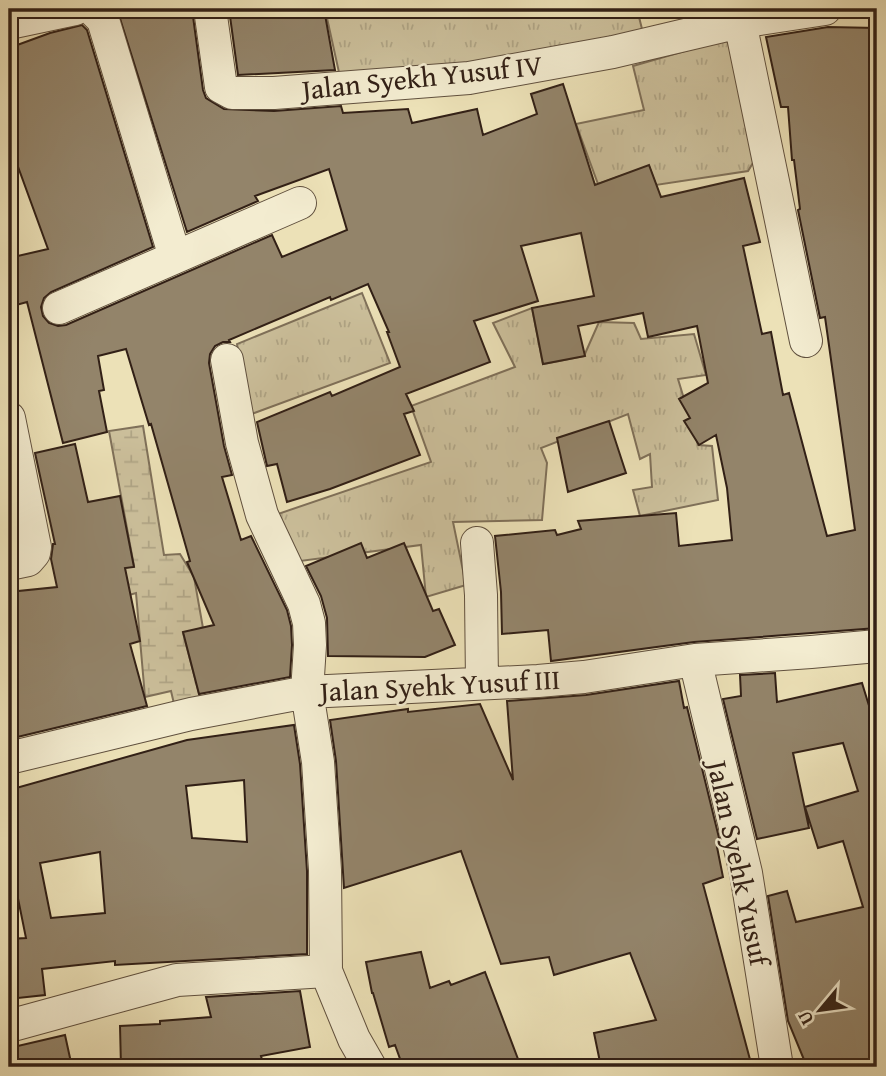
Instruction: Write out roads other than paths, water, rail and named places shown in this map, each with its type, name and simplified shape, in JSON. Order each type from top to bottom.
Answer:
[{"type":"street","points":[[9,23],[75,9]]},
{"type":"street","points":[[92,9],[103,20],[175,257]]},
{"type":"street","name":"Jalan Syekh Yusuf IV","points":[[210,9],[221,87],[241,94],[469,78],[613,52],[740,22],[825,9]]},
{"type":"street","points":[[740,22],[806,341]]},
{"type":"street","points":[[59,307],[300,203]]},
{"type":"street","points":[[227,360],[242,443],[262,515],[306,611],[310,645],[307,692],[320,789],[325,870],[326,971],[354,1039],[370,1067]]},
{"type":"street","points":[[9,418],[35,547],[34,554],[28,560],[9,564]]},
{"type":"street","points":[[477,543],[481,595],[482,684]]},
{"type":"street","name":"Jalan Syehk Yusuf III","points":[[9,758],[191,714],[307,692],[584,677],[695,660],[877,646]]},
{"type":"street","name":"Jalan Syehk Yusuf","points":[[695,660],[746,873],[776,1067]]},
{"type":"street","points":[[9,1026],[177,980],[326,971]]}]
